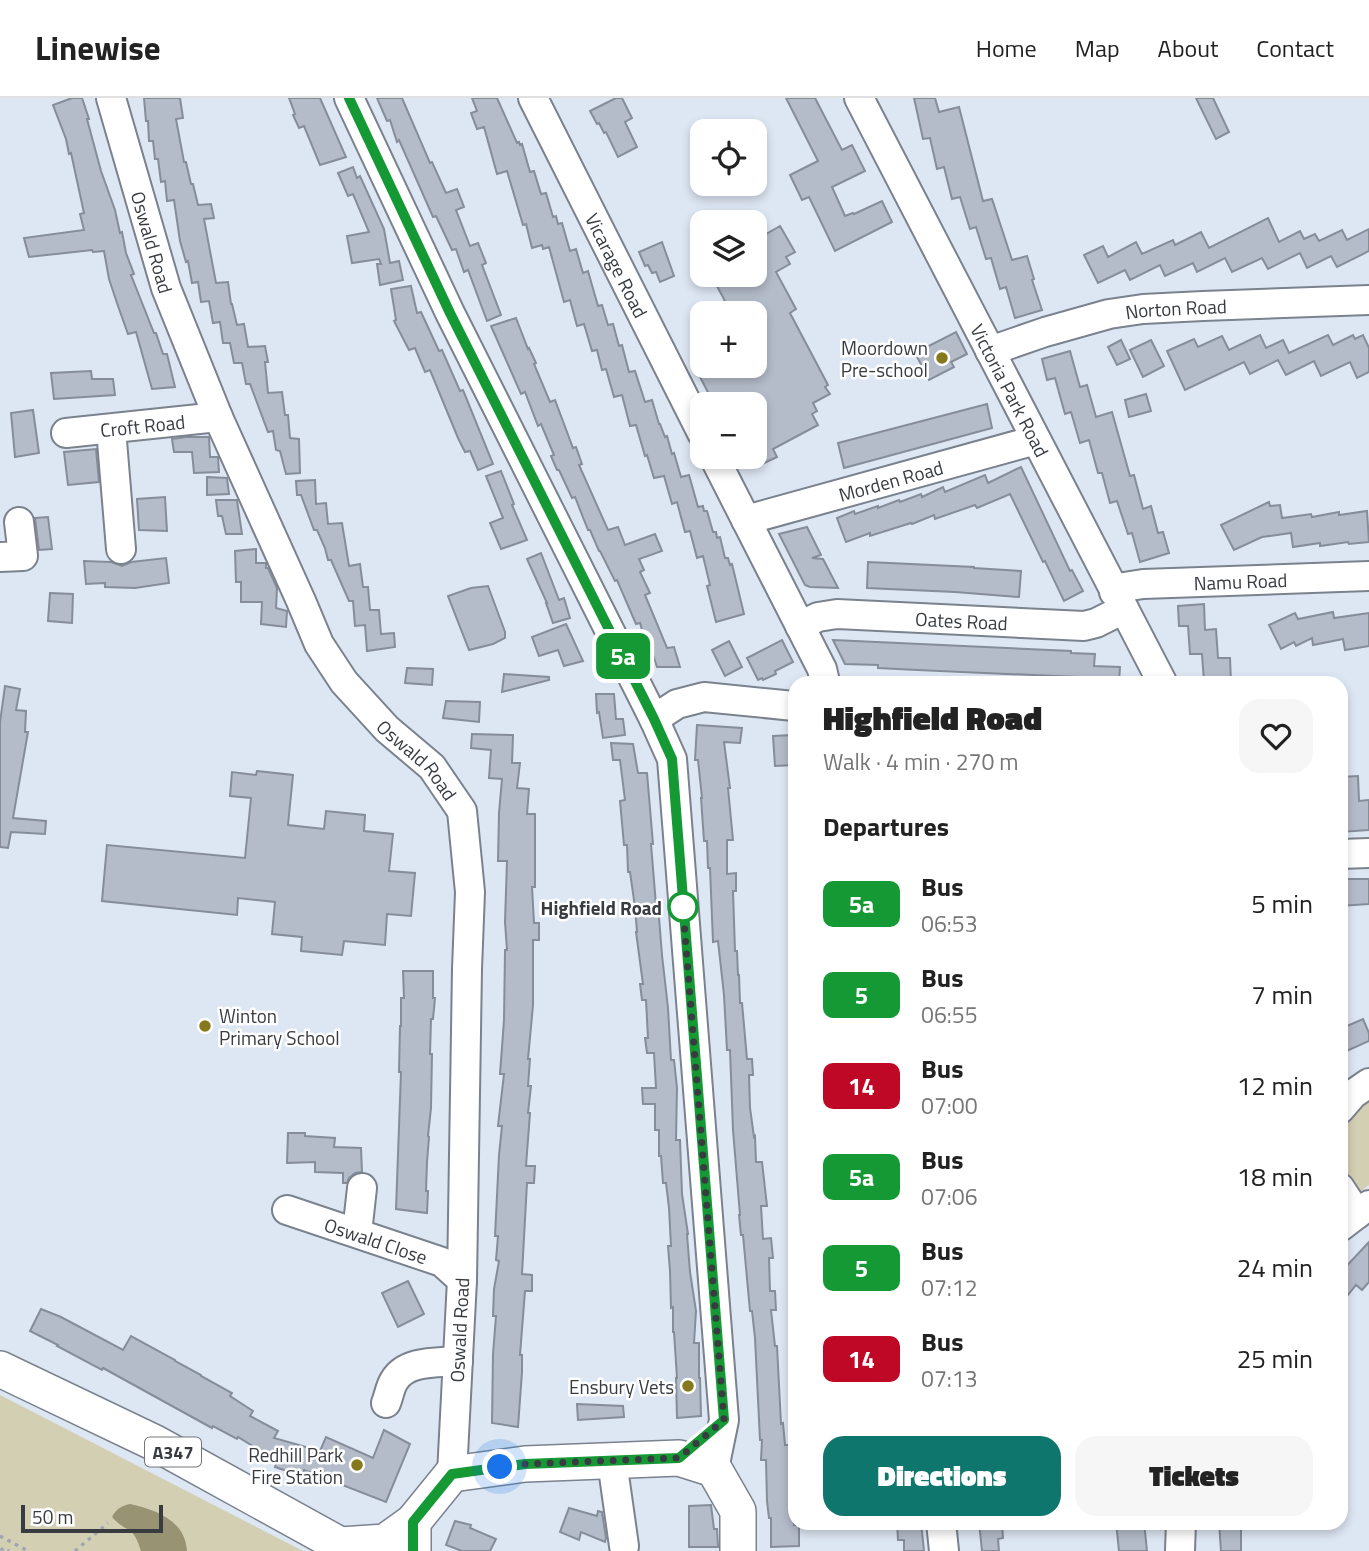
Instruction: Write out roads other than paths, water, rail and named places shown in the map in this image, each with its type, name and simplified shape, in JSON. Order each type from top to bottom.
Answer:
[{"type":"main road","name":"A347","points":[[0,1369],[155,1443],[346,1548]]},
{"type":"main road","points":[[346,1548],[413,1536],[452,1474],[525,1464],[679,1458],[714,1469],[738,1511],[738,1551]]},
{"type":"street","name":"Oswald Road","points":[[111,98],[166,288],[218,417],[319,644],[344,682],[387,729],[432,767],[461,811],[470,892],[462,1280],[452,1474]]},
{"type":"street","points":[[349,98],[450,313],[672,759],[724,1420],[714,1469]]},
{"type":"street","name":"Vicarage Road","points":[[533,98],[690,409]]},
{"type":"street","name":"Victoria Park Road","points":[[859,98],[1159,676]]},
{"type":"street","name":"Norton Road","points":[[990,351],[1109,314],[1143,309],[1369,300]]},
{"type":"street","name":"Croft Road","points":[[66,433],[218,417]]},
{"type":"street","points":[[111,429],[121,549]]},
{"type":"street","name":"Morden Road","points":[[746,520],[1036,440]]},
{"type":"street","points":[[720,469],[824,676]]},
{"type":"street","points":[[0,557],[23,556],[19,522]]},
{"type":"street","name":"Namu Road","points":[[1119,600],[1125,587],[1143,584],[1369,576]]},
{"type":"street","name":"Oates Road","points":[[800,626],[818,617],[837,614],[1084,626],[1096,623],[1119,600]]},
{"type":"street","points":[[654,719],[677,704],[704,697],[788,705]]},
{"type":"street","points":[[1348,854],[1369,853]]},
{"type":"street","points":[[1348,1100],[1369,1083]]},
{"type":"street","points":[[357,1233],[362,1188]]},
{"type":"street","name":"Oswald Close","points":[[287,1210],[442,1262],[462,1280]]},
{"type":"street","points":[[386,1403],[394,1380],[405,1369],[424,1364],[458,1361]]},
{"type":"street","points":[[679,1458],[724,1420]]},
{"type":"street","points":[[612,1461],[624,1546]]},
{"type":"street","points":[[942,1530],[944,1551]]},
{"type":"street","points":[[1180,1551],[1181,1530]]},
{"type":"place","name":"Moordown Pre-school","points":[[942,358]]},
{"type":"place","name":"Highfield Road","points":[[683,907]]},
{"type":"place","name":"Winton Primary School","points":[[205,1026]]},
{"type":"place","name":"Ensbury Vets","points":[[688,1386]]},
{"type":"place","name":"Redhill Park Fire Station","points":[[357,1465]]}]
